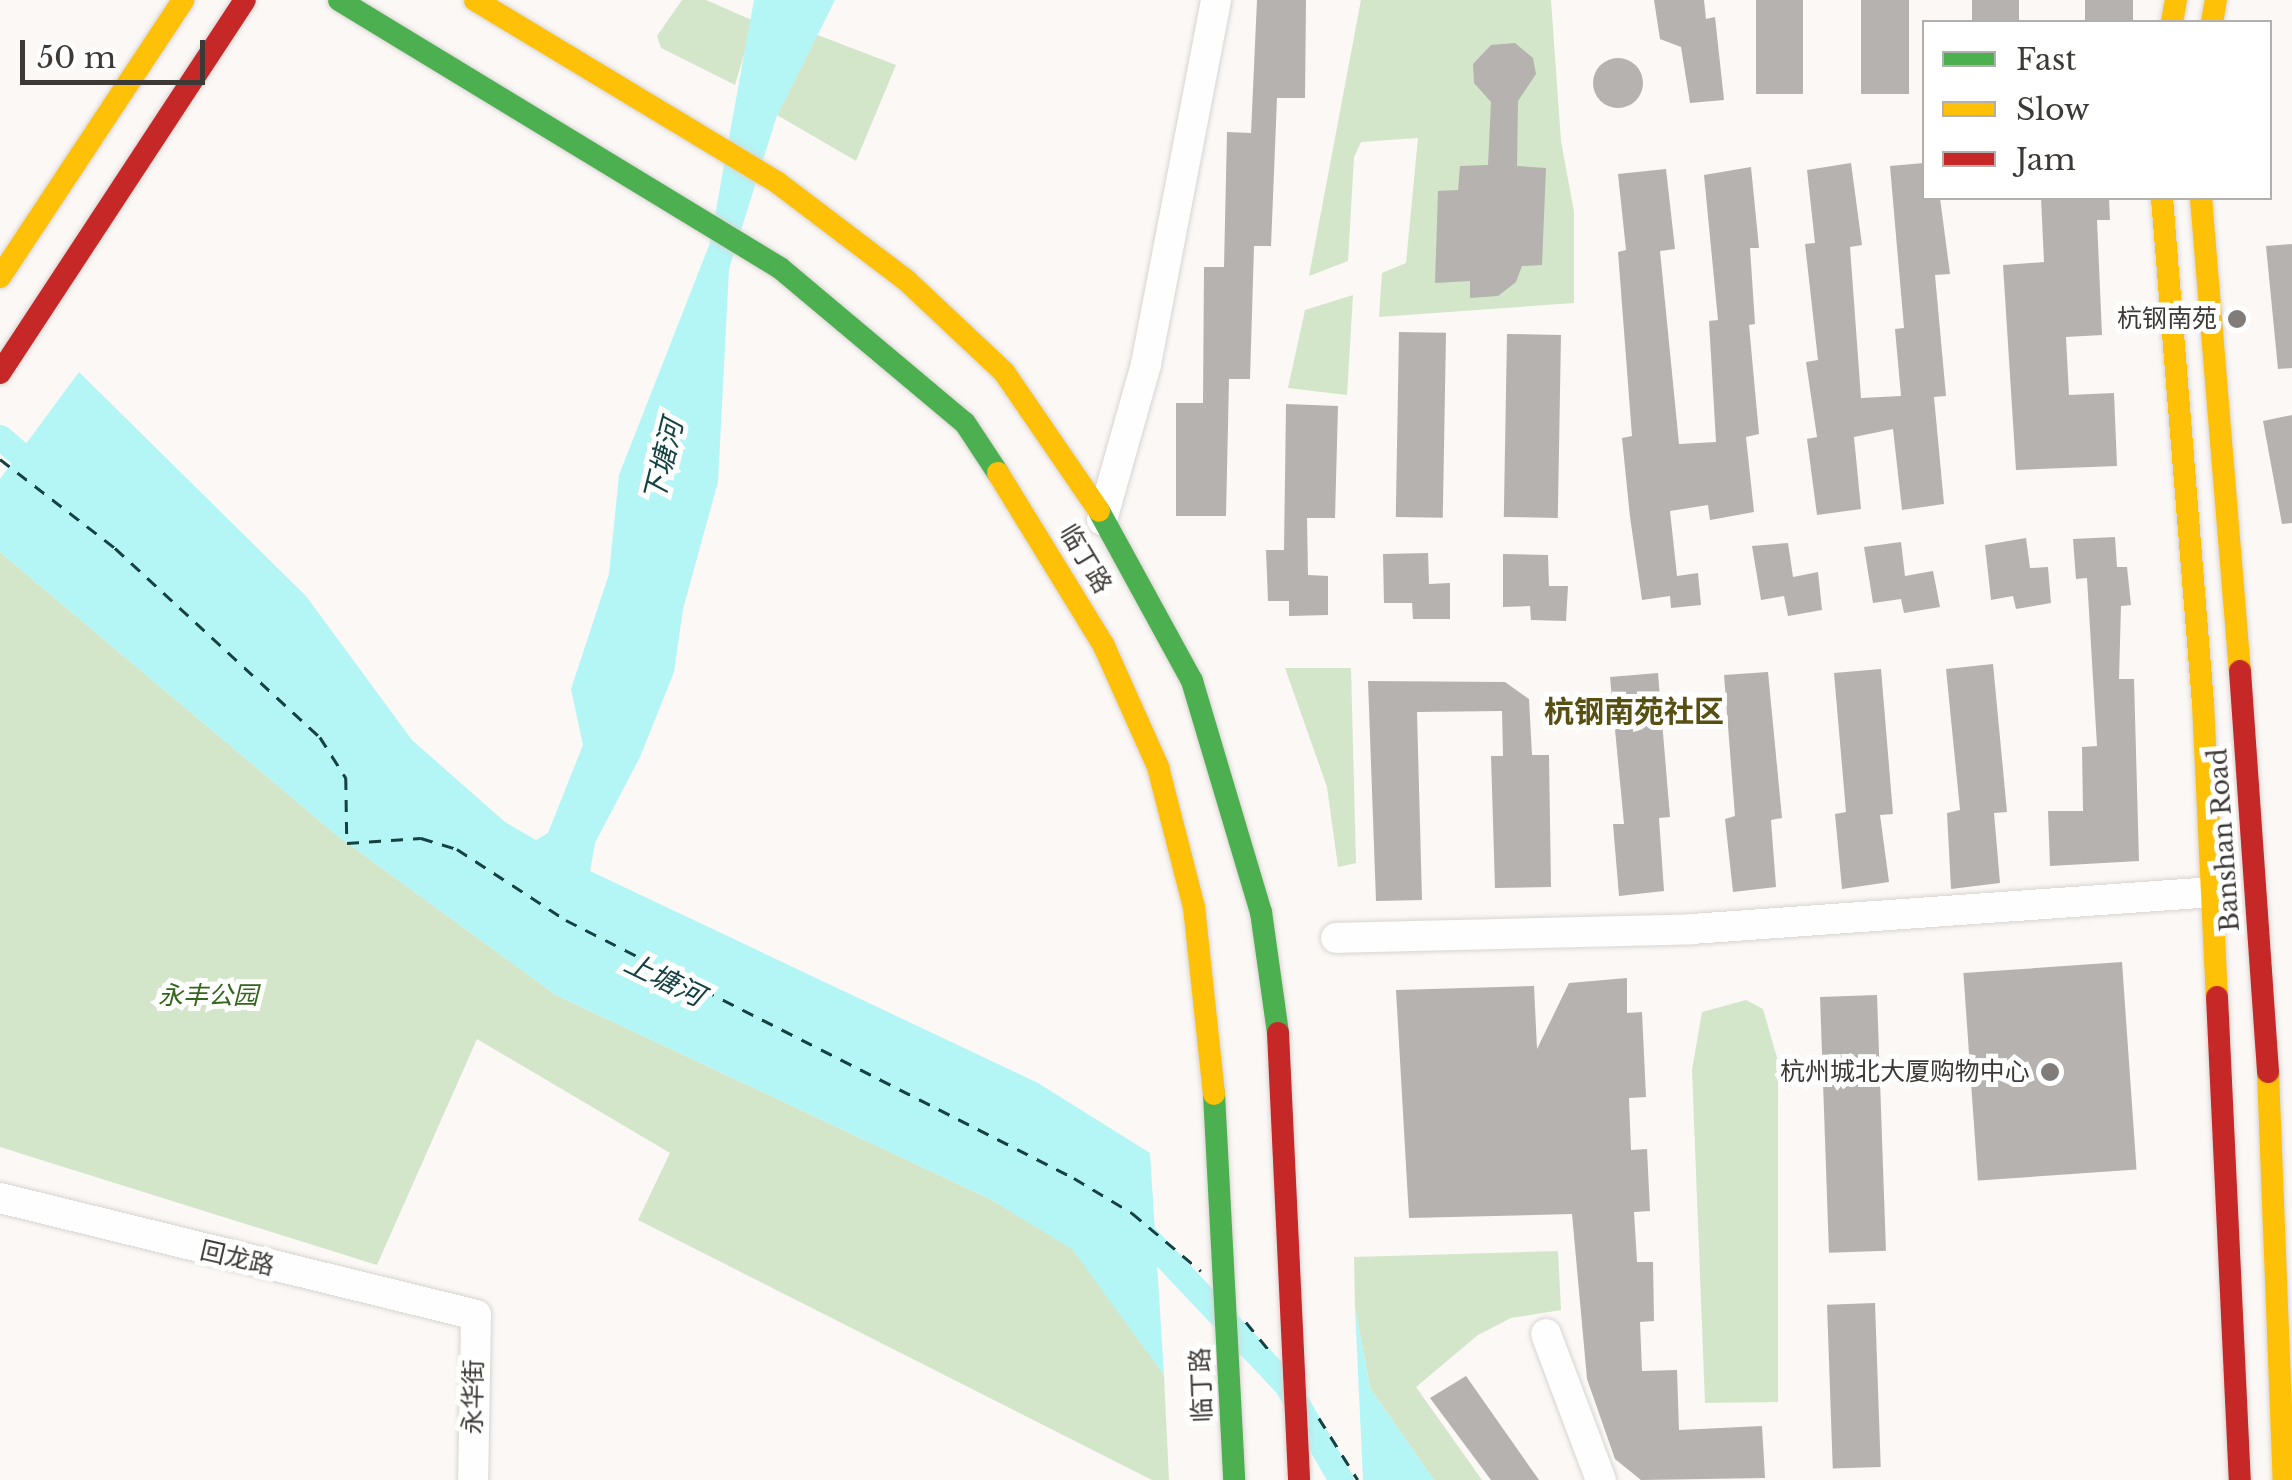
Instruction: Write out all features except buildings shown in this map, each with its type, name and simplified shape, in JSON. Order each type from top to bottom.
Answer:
[{"type":"main road","points":[[0,277],[184,0]]},
{"type":"main road","points":[[0,372],[245,0]]},
{"type":"main road","name":"临丁路","points":[[339,0],[780,268],[965,422],[1104,646],[1158,768],[1194,908],[1210,1020],[1234,1480]]},
{"type":"main road","name":"临丁路","points":[[474,0],[778,183],[906,280],[1004,372],[1072,464],[1192,681],[1261,912],[1284,1074],[1299,1480]]},
{"type":"main road","name":"Banshan Road","points":[[2162,200],[2213,892],[2240,1480]]},
{"type":"main road","name":"Banshan Road","points":[[2201,200],[2247,743],[2274,1170],[2284,1480]]},
{"type":"street","points":[[1102,520],[1146,364],[1216,0]]},
{"type":"street","points":[[1336,938],[1678,930],[2213,892]]},
{"type":"street","name":"回龙路","points":[[0,1198],[476,1315]]},
{"type":"street","name":"永华街","points":[[473,1480],[476,1315]]},
{"type":"street","points":[[1546,1334],[1600,1480]]},
{"type":"green space","points":[[682,0],[706,0],[754,21],[735,85],[661,48],[657,36]]},
{"type":"green space","points":[[1361,0],[1551,0],[1561,141],[1574,212],[1574,303],[1379,317],[1382,273],[1406,263],[1418,138],[1361,142],[1354,157],[1348,261],[1309,276]]},
{"type":"green space","points":[[802,29],[896,65],[856,161],[777,115]]},
{"type":"green space","points":[[1353,295],[1347,395],[1288,388],[1305,310]]},
{"type":"green space","name":"永丰公园","points":[[0,552],[339,837],[556,995],[992,1200],[1073,1249],[1164,1375],[1169,1480],[1152,1480],[638,1220],[670,1153],[477,1039],[377,1265],[0,1147]]},
{"type":"green space","points":[[1285,668],[1351,668],[1356,863],[1338,867],[1327,787]]},
{"type":"green space","points":[[1746,1000],[1763,1009],[1778,1061],[1778,1402],[1705,1403],[1692,1070],[1702,1012]]},
{"type":"green space","points":[[1558,1251],[1561,1310],[1511,1318],[1478,1335],[1416,1387],[1482,1480],[1434,1480],[1370,1388],[1355,1307],[1354,1257]]},
{"type":"water","name":"下塘河","points":[[754,0],[835,0],[776,118],[729,269],[718,482],[683,609],[674,672],[640,757],[595,843],[590,871],[1038,1083],[1150,1153],[1164,1375],[1072,1249],[992,1200],[556,995],[339,837],[0,552],[0,479],[79,372],[306,596],[412,740],[505,822],[536,840],[548,833],[583,745],[571,689],[609,574],[619,475],[710,243]]},
{"type":"water","points":[[1355,1307],[1370,1388],[1434,1480],[1363,1480]]},
{"type":"waterway","name":"上塘河","points":[[0,437],[43,474]]},
{"type":"waterway","name":"上塘河","points":[[1135,1225],[1287,1386],[1341,1480]]},
{"type":"ferry route","points":[[0,459],[115,548],[320,737],[346,778],[347,843],[421,838],[457,849],[566,920],[1074,1178],[1132,1213],[1201,1271]]},
{"type":"ferry route","points":[[1246,1322],[1273,1355]]},
{"type":"ferry route","points":[[1319,1418],[1358,1480]]},
{"type":"traffic: fast","points":[[339,0],[780,268],[965,423],[998,473]]},
{"type":"traffic: fast","points":[[1099,511],[1192,681],[1261,912],[1278,1033]]},
{"type":"traffic: fast","points":[[1214,1094],[1234,1480]]},
{"type":"traffic: slow","points":[[0,277],[183,0]]},
{"type":"traffic: slow","points":[[475,0],[778,183],[906,280],[1004,372],[1099,511]]},
{"type":"traffic: slow","points":[[2172,20],[2176,0]]},
{"type":"traffic: slow","points":[[2212,20],[2216,0]]},
{"type":"traffic: slow","points":[[2162,200],[2203,703],[2217,997]]},
{"type":"traffic: slow","points":[[2201,200],[2240,671]]},
{"type":"traffic: slow","points":[[998,473],[1104,646],[1158,767],[1194,907],[1214,1094]]},
{"type":"traffic: slow","points":[[2268,1072],[2284,1480]]},
{"type":"traffic: jam","points":[[0,373],[245,0]]},
{"type":"traffic: jam","points":[[2240,671],[2268,1072]]},
{"type":"traffic: jam","points":[[2217,997],[2240,1480]]},
{"type":"traffic: jam","points":[[1278,1033],[1299,1480]]},
{"type":"place","name":"杭钢南苑","points":[[2237,319]]},
{"type":"place","name":"杭州城北大厦购物中心","points":[[2050,1072]]},
{"type":"district","name":"杭钢南苑社区","points":[[1634,712]]}]
